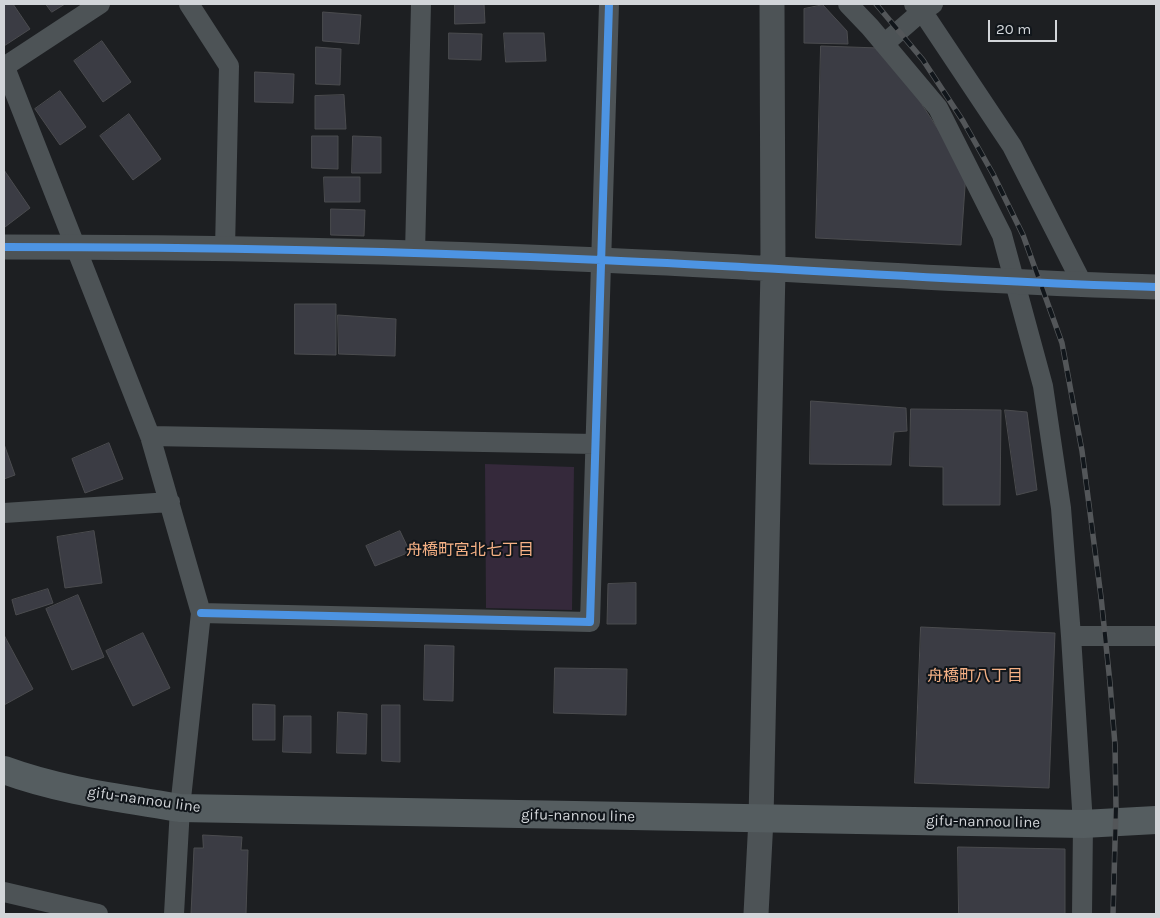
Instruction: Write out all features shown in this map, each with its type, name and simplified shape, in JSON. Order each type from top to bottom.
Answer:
[{"type":"main road","name":"gifu-nannou line","points":[[4,770],[26,778],[76,791],[180,808],[1084,824],[1156,820]]},
{"type":"street","points":[[100,4],[4,66],[150,436],[201,613],[180,808],[174,914]]},
{"type":"street","points":[[190,4],[230,66],[225,249]]},
{"type":"street","points":[[416,254],[421,4]]},
{"type":"street","points":[[201,613],[590,622],[609,4]]},
{"type":"street","points":[[756,914],[761,819],[774,270],[772,4]]},
{"type":"street","points":[[848,4],[938,108],[1002,235],[1043,386],[1061,508],[1071,636],[1084,824],[1082,914]]},
{"type":"street","points":[[884,44],[923,6],[1012,146],[1083,285]]},
{"type":"street","points":[[4,247],[225,249],[601,260],[1014,282],[1156,287]]},
{"type":"street","points":[[150,436],[595,444]]},
{"type":"street","points":[[4,513],[170,502]]},
{"type":"street","points":[[1071,636],[1156,636]]},
{"type":"street","points":[[4,892],[98,914]]},
{"type":"shaded area","points":[[485,464],[574,467],[572,610],[486,608]]},
{"type":"building","points":[[4,4],[13,4],[30,29],[4,46]]},
{"type":"building","points":[[46,4],[65,4],[52,12]]},
{"type":"building","points":[[455,4],[484,4],[485,23],[455,24]]},
{"type":"building","points":[[823,5],[847,31],[848,44],[804,43],[804,9]]},
{"type":"building","points":[[323,12],[361,15],[359,44],[323,41]]},
{"type":"building","points":[[449,33],[482,34],[481,60],[449,59]]},
{"type":"building","points":[[504,33],[544,33],[546,61],[506,62]]},
{"type":"building","points":[[102,41],[131,82],[103,102],[74,61]]},
{"type":"building","points":[[821,46],[879,48],[904,77],[966,172],[961,245],[816,238]]},
{"type":"building","points":[[316,47],[341,49],[340,85],[316,84]]},
{"type":"building","points":[[255,72],[294,74],[293,103],[255,102]]},
{"type":"building","points":[[60,91],[86,127],[60,145],[35,109]]},
{"type":"building","points":[[344,95],[346,129],[315,129],[315,96]]},
{"type":"building","points":[[129,114],[161,159],[133,180],[100,136]]},
{"type":"building","points":[[312,136],[338,136],[338,169],[312,168]]},
{"type":"building","points":[[353,136],[381,137],[381,173],[352,173]]},
{"type":"building","points":[[4,170],[30,208],[5,227],[4,225]]},
{"type":"building","points":[[324,177],[360,177],[360,202],[325,202]]},
{"type":"building","points":[[331,209],[365,210],[364,236],[331,235]]},
{"type":"building","points":[[295,304],[336,304],[336,355],[295,354]]},
{"type":"building","points":[[338,315],[396,319],[395,356],[339,354]]},
{"type":"building","points":[[811,401],[906,408],[907,431],[894,432],[891,465],[810,464]]},
{"type":"building","points":[[911,409],[1001,410],[1000,505],[943,505],[943,467],[910,466]]},
{"type":"building","points":[[1005,410],[1027,412],[1037,490],[1017,495]]},
{"type":"building","points":[[109,443],[123,479],[85,493],[72,459]]},
{"type":"building","points":[[4,444],[15,475],[4,479]]},
{"type":"building","points":[[94,531],[102,583],[65,588],[57,537]]},
{"type":"building","points":[[400,531],[410,552],[375,566],[366,546]]},
{"type":"building","points":[[636,583],[636,624],[607,624],[608,584]]},
{"type":"building","points":[[48,589],[53,603],[16,615],[12,600]]},
{"type":"building","points":[[78,595],[104,657],[72,670],[46,609]]},
{"type":"building","points":[[921,627],[1055,633],[1049,788],[915,783]]},
{"type":"building","points":[[143,633],[170,688],[133,706],[106,651]]},
{"type":"building","points":[[4,635],[33,689],[4,705]]},
{"type":"building","points":[[425,645],[454,646],[453,701],[424,700]]},
{"type":"building","points":[[555,668],[627,669],[626,715],[554,713]]},
{"type":"building","points":[[253,704],[275,705],[275,740],[253,740]]},
{"type":"building","points":[[382,705],[400,705],[400,762],[382,761]]},
{"type":"building","points":[[338,712],[367,714],[366,754],[337,753]]},
{"type":"building","points":[[284,716],[311,716],[311,753],[283,752]]},
{"type":"building","points":[[203,835],[242,837],[241,850],[248,850],[246,914],[191,914],[194,848],[203,848]]},
{"type":"building","points":[[958,847],[1065,849],[1065,914],[959,914]]},
{"type":"railway","points":[[876,4],[923,60],[963,121],[993,174],[1023,235],[1062,343],[1082,451],[1110,683],[1115,745],[1116,807],[1113,914]]},
{"type":"cycle path","points":[[201,613],[590,622],[609,4]]},
{"type":"cycle path","points":[[4,247],[452,254],[670,263],[1017,282],[1156,287]]},
{"type":"district","name":"舟橋町宮北七丁目","points":[[470,550]]},
{"type":"district","name":"舟橋町八丁目","points":[[975,676]]}]
